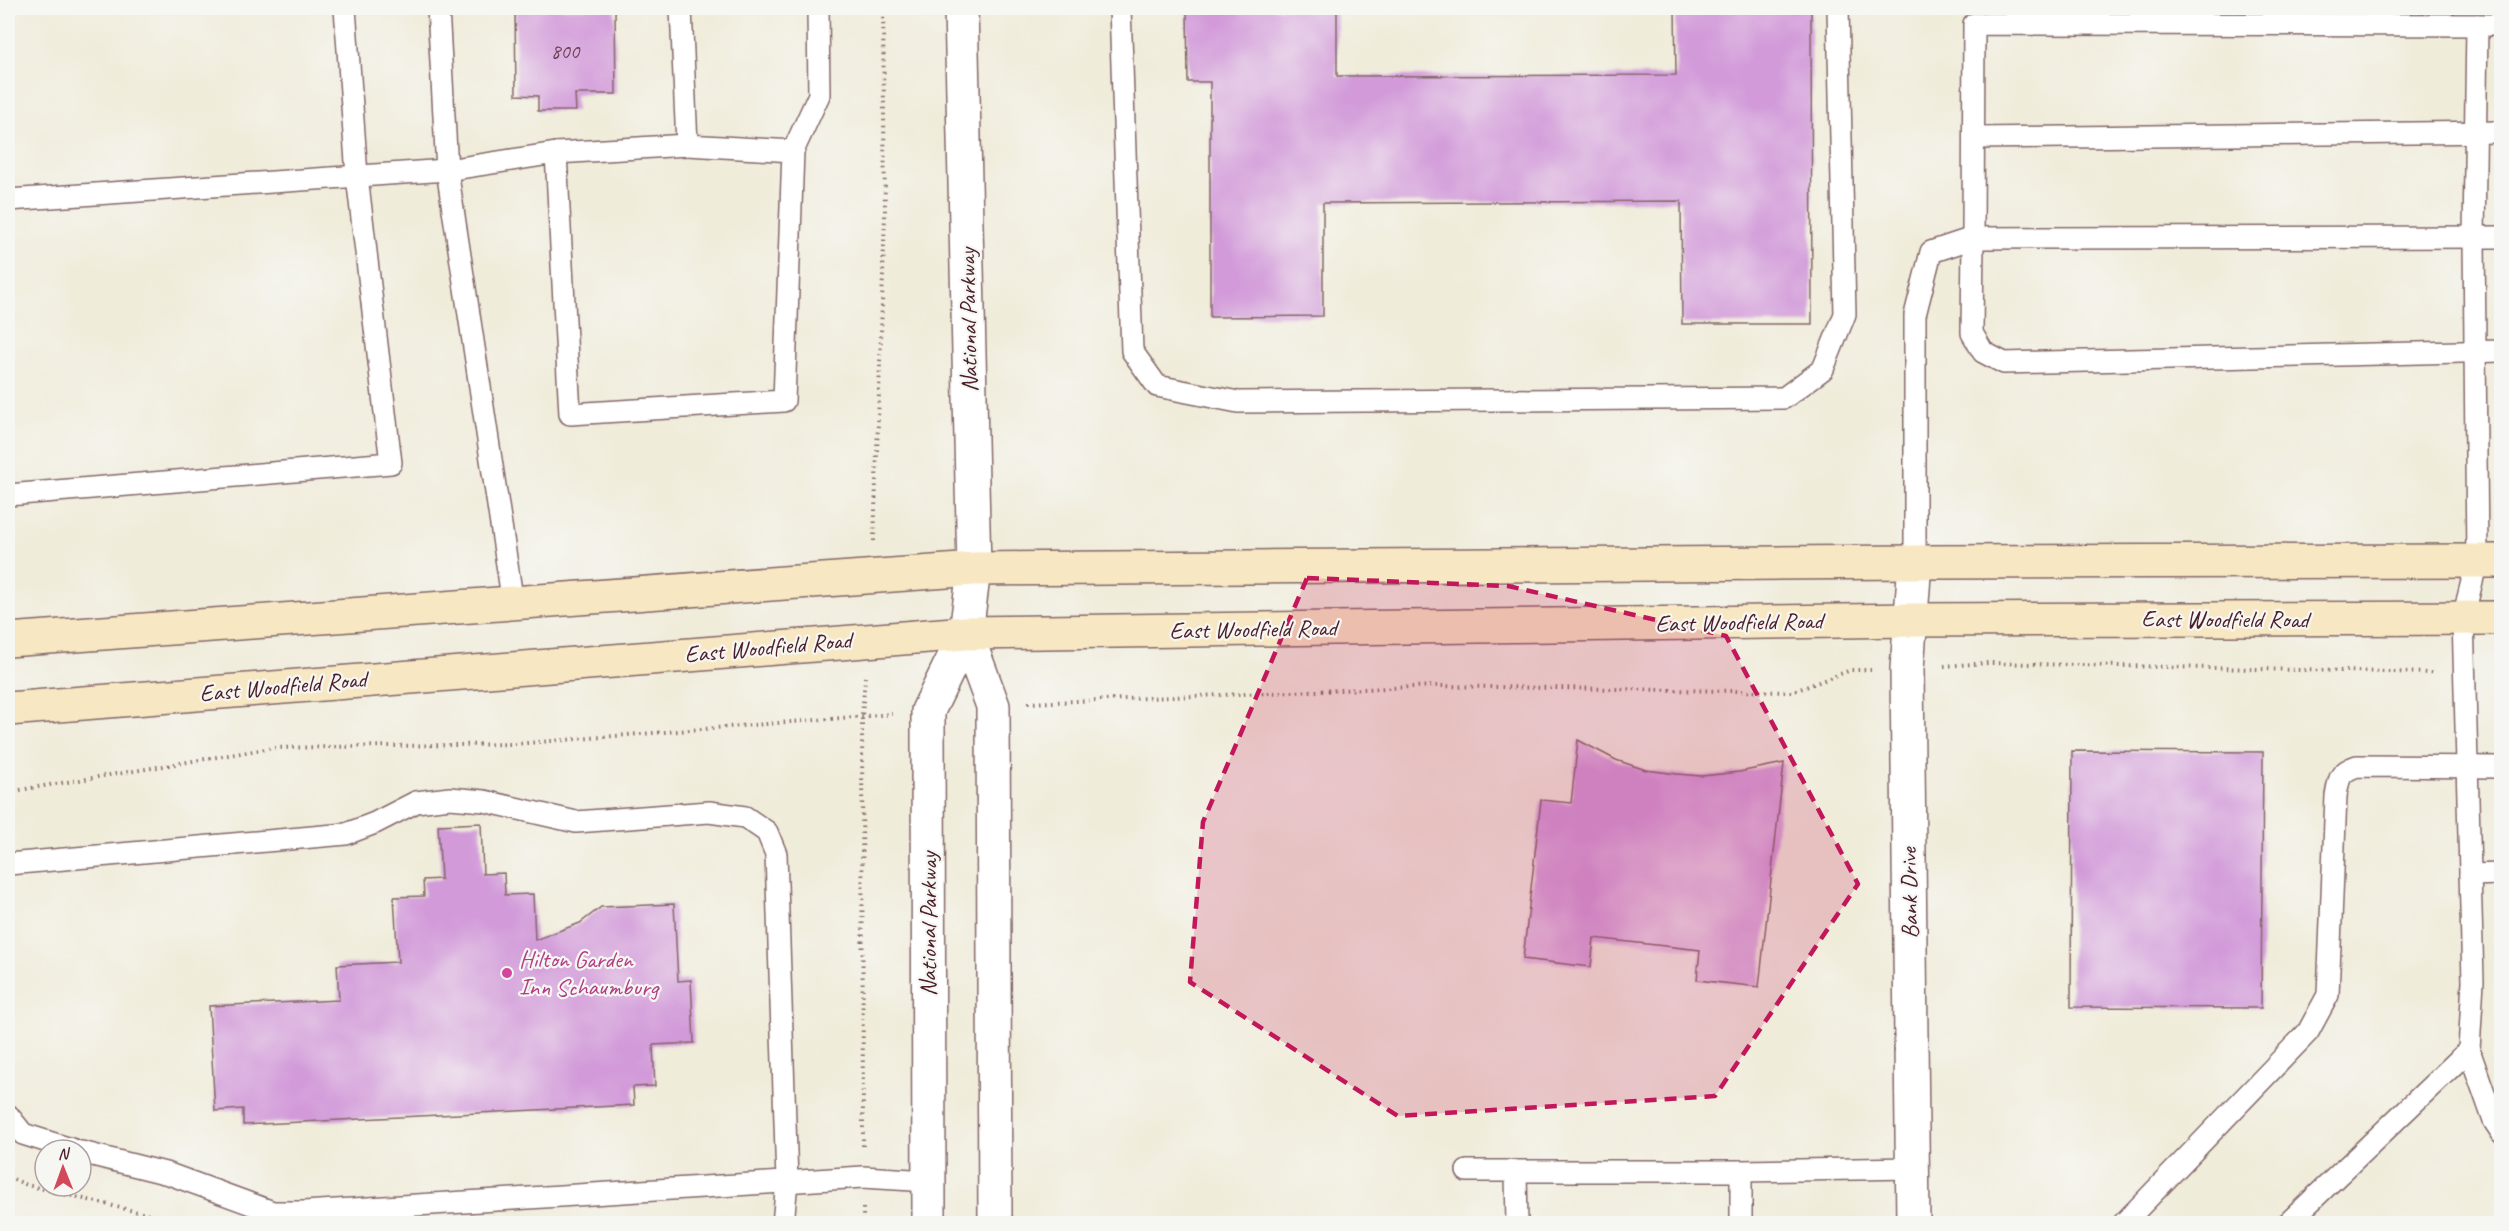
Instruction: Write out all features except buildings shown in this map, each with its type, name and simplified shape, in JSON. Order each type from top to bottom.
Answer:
[{"type":"street","name":"National Parkway","points":[[929,1224],[928,711],[966,633],[974,569],[961,8]]},
{"type":"street","points":[[8,640],[974,569],[1915,562],[2489,561]]},
{"type":"street","name":"Bank Drive","points":[[1912,1224],[1907,669],[1915,562]]},
{"type":"street","name":"East Woodfield Road","points":[[8,708],[966,633],[1912,620],[2502,618]]},
{"type":"street","name":"National Parkway","points":[[966,633],[993,706],[995,1224]]},
{"type":"lane","points":[[8,495],[391,463],[357,176],[345,8]]},
{"type":"lane","points":[[438,8],[447,170],[513,604]]},
{"type":"lane","points":[[681,8],[687,146]]},
{"type":"lane","points":[[556,153],[570,414],[784,401],[793,151],[819,95],[818,8]]},
{"type":"lane","points":[[1120,8],[1132,351],[1157,386],[1238,402],[1784,398],[1823,369],[1845,314],[1838,8]]},
{"type":"lane","points":[[2502,25],[1974,16],[1972,333],[1983,352],[2004,363],[2502,351]]},
{"type":"lane","points":[[2477,25],[2475,351],[2489,561],[2463,618],[2473,981],[2469,1050],[2494,1121],[2502,1133]]},
{"type":"lane","points":[[1974,138],[2502,132]]},
{"type":"lane","points":[[8,200],[447,170],[556,153],[687,146],[793,151]]},
{"type":"lane","points":[[1915,562],[1915,315],[1931,252],[1974,238],[2502,237]]},
{"type":"lane","points":[[2123,1224],[2308,1032],[2328,995],[2336,796],[2339,778],[2346,770],[2357,766],[2502,767]]},
{"type":"lane","points":[[8,864],[346,834],[375,823],[416,802],[450,798],[483,801],[576,822],[709,812],[745,817],[767,832],[776,854],[787,1181],[783,1224]]},
{"type":"lane","points":[[2470,875],[2502,874]]},
{"type":"lane","points":[[2287,1224],[2469,1050]]},
{"type":"lane","points":[[8,1115],[23,1134],[36,1138]]},
{"type":"lane","points":[[93,1155],[169,1174],[273,1212],[306,1218],[787,1181],[863,1177],[929,1181]]},
{"type":"lane","points":[[1467,1171],[1741,1171],[1912,1168]]},
{"type":"lane","points":[[1516,1171],[1517,1224]]},
{"type":"lane","points":[[1741,1171],[1741,1224]]},
{"type":"path","points":[[877,510],[885,215],[883,8]]},
{"type":"path","points":[[1050,701],[1436,686],[1792,692],[1851,670],[1907,669],[1989,663],[2463,674]]},
{"type":"path","points":[[8,790],[271,748],[514,744],[862,716],[863,1224]]},
{"type":"path","points":[[8,1177],[27,1185],[187,1224]]},
{"type":"highlighted area","points":[[1307,578],[1508,586],[1726,636],[1858,884],[1715,1096],[1398,1116],[1190,982],[1203,822]]},
{"type":"place","name":"Hilton Garden Inn Schaumburg","points":[[507,973]]}]
